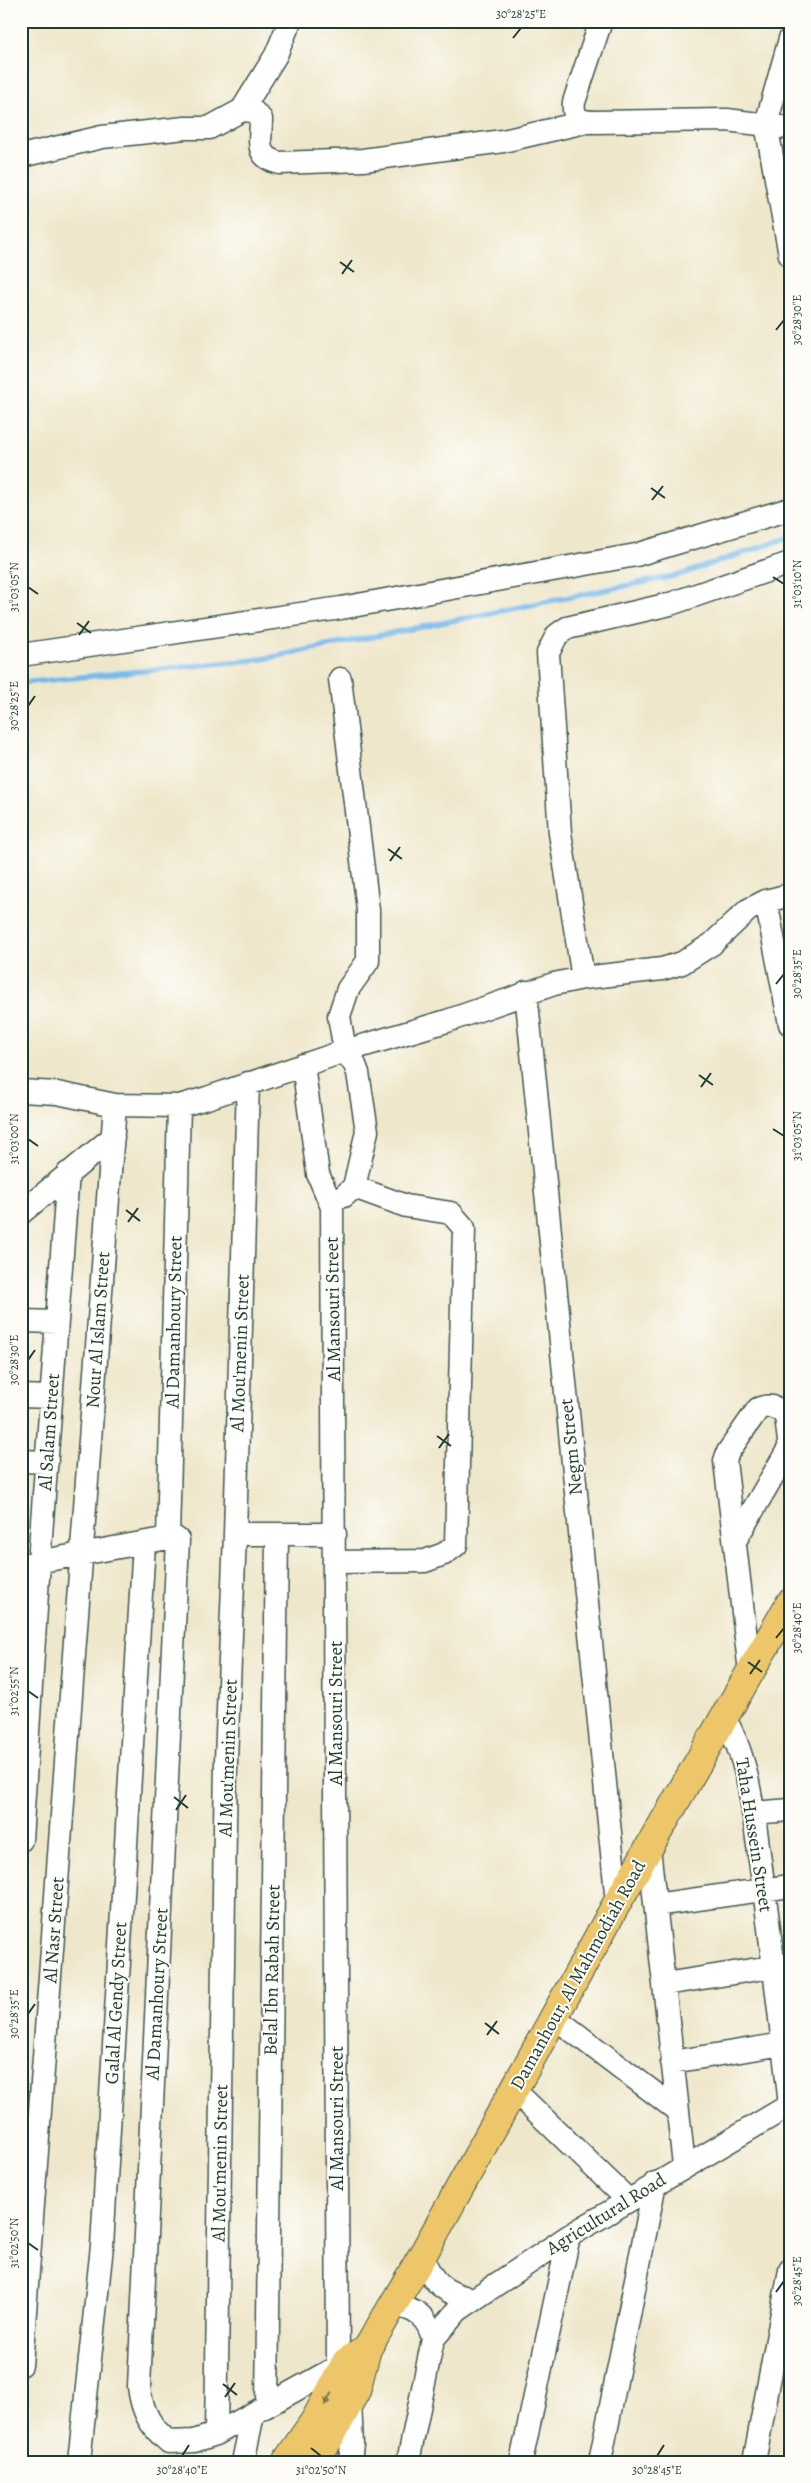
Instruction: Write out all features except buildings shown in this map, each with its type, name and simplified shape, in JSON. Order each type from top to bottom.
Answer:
[{"type":"main road","name":"Damanhour, Al Mahmodiah Road","points":[[350,2359],[393,2306],[617,1903],[790,1603]]},
{"type":"main road","points":[[316,2462],[350,2402],[360,2380],[350,2359]]},
{"type":"main road","points":[[286,2462],[316,2420],[350,2359]]},
{"type":"street","points":[[21,156],[102,136],[185,128],[209,128],[242,110],[276,55],[290,21]]},
{"type":"street","points":[[585,122],[577,118],[573,112],[574,102],[602,21]]},
{"type":"street","points":[[790,38],[766,124],[777,196],[790,256]]},
{"type":"street","points":[[242,110],[253,111],[261,119],[261,151],[266,160],[279,163],[372,159],[503,141],[585,122],[727,120],[790,128]]},
{"type":"street","points":[[21,655],[340,608],[636,555],[790,509]]},
{"type":"street","points":[[583,978],[560,833],[548,653],[557,635],[567,628],[670,604],[790,563]]},
{"type":"street","points":[[332,1207],[354,1187],[367,1131],[358,1073],[355,1065],[344,1051],[338,1016],[348,988],[368,962],[368,910],[340,679]]},
{"type":"street","points":[[21,1091],[57,1093],[115,1105],[179,1106],[344,1051],[447,1021],[526,992],[583,978],[662,969],[682,963],[712,944],[748,910],[766,901],[790,895]]},
{"type":"street","points":[[766,901],[790,1024]]},
{"type":"street","name":"Negm Street","points":[[526,992],[617,1903]]},
{"type":"street","name":"Al Mansouri Street","points":[[302,1065],[318,1174],[332,1207],[335,1562],[350,2359]]},
{"type":"street","name":"Al Mou'menin Street","points":[[216,2434],[226,1760],[236,1534],[248,1083]]},
{"type":"street","name":"Nour Al Islam Street","points":[[82,1554],[115,1105]]},
{"type":"street","name":"Al Damanhoury Street","points":[[167,2452],[147,2419],[141,2403],[139,2387],[178,1540],[172,1537],[179,1106]]},
{"type":"street","points":[[21,1213],[113,1137]]},
{"type":"street","name":"Al Salam Street","points":[[21,1840],[30,1563],[47,1462],[68,1173]]},
{"type":"street","points":[[335,1562],[425,1562],[444,1554],[456,1545],[464,1228],[450,1213],[406,1206],[354,1187]]},
{"type":"street","points":[[21,1321],[57,1322]]},
{"type":"street","points":[[21,1396],[51,1397]]},
{"type":"street","points":[[735,1541],[790,1449],[789,1422],[786,1416],[777,1408],[764,1406],[758,1409],[728,1452],[725,1471],[750,1672]]},
{"type":"street","points":[[21,1462],[47,1462]]},
{"type":"street","points":[[236,1534],[335,1534]]},
{"type":"street","name":"Belal Ibn Rabah Street","points":[[243,2462],[260,2410],[277,1534]]},
{"type":"street","points":[[30,1563],[172,1537]]},
{"type":"street","name":"Galal Al Gendy Street","points":[[79,2462],[102,2246],[144,1543]]},
{"type":"street","name":"Al Nasr Street","points":[[21,2365],[82,1554]]},
{"type":"street","name":"Taha Hussein Street","points":[[724,1718],[739,1747],[753,1813],[764,1890],[782,1965],[783,2044],[790,2105]]},
{"type":"street","points":[[753,1813],[790,1810]]},
{"type":"street","points":[[649,1848],[684,2166]]},
{"type":"street","points":[[655,1905],[790,1886]]},
{"type":"street","points":[[665,1984],[782,1965]]},
{"type":"street","points":[[554,2017],[678,2111]]},
{"type":"street","points":[[672,2062],[783,2044]]},
{"type":"street","points":[[514,2090],[627,2199]]},
{"type":"street","name":"Agricultural Road","points":[[433,2339],[447,2321],[472,2299],[627,2199],[790,2105]]},
{"type":"street","points":[[600,2462],[655,2183]]},
{"type":"street","points":[[521,2462],[569,2236]]},
{"type":"street","points":[[422,2256],[428,2272],[440,2286],[455,2295],[472,2299]]},
{"type":"street","points":[[754,2462],[790,2270]]},
{"type":"street","points":[[393,2306],[415,2311],[430,2328],[433,2339],[408,2462]]},
{"type":"street","points":[[167,2452],[216,2434],[350,2359]]},
{"type":"street","points":[[350,2402],[352,2444],[350,2462]]},
{"type":"waterway","points":[[21,683],[263,659],[679,575],[790,537]]}]
